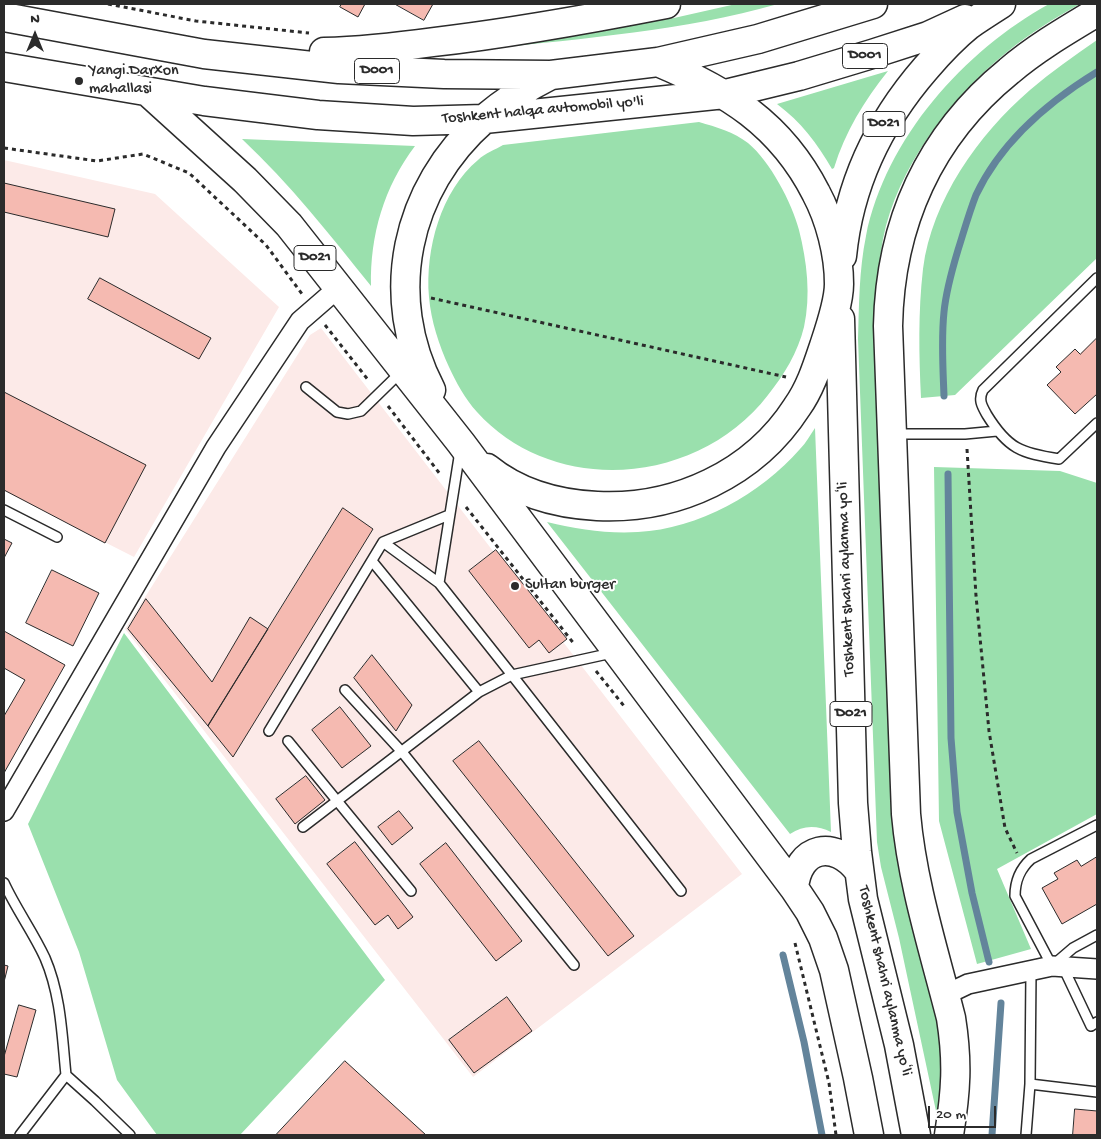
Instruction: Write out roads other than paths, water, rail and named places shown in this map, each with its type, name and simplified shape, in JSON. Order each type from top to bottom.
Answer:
[{"type":"highway","points":[[204,54],[360,51],[472,38],[564,24],[666,4]]},
{"type":"highway","name":"D001","points":[[4,17],[204,54],[339,69],[444,74],[551,75],[658,62],[758,39],[873,4]]},
{"type":"highway","name":"D001","points":[[725,94],[799,76],[928,36],[1000,4]]},
{"type":"highway","name":"Toshkent shahri aylanma yoʻli","points":[[551,75],[515,96],[484,119],[450,155],[438,172],[427,192],[417,217],[409,247],[405,292],[408,326],[417,359],[429,386],[461,443],[474,458],[502,480],[530,494],[567,504],[619,507],[649,504],[679,497],[708,486],[746,462],[769,442],[790,419],[810,383],[828,334],[839,286],[843,242],[852,203],[865,162],[883,126],[905,93],[943,50],[969,26],[1000,4]]},
{"type":"highway","points":[[949,1135],[954,1106],[957,1062],[951,1018],[909,846],[906,814],[888,326],[890,286],[897,244],[910,204],[919,185],[951,132],[988,89],[1010,70],[1041,47],[1097,12]]},
{"type":"highway","name":"Toshkent shahri aylanma yoʻli","points":[[658,62],[725,94],[768,127],[794,157],[810,181],[828,222],[835,252],[839,286],[853,793],[859,872],[863,899],[899,1045],[916,1135]]},
{"type":"highway","name":"Toshkent halqa avtomobil yo'li","points":[[4,67],[204,101],[318,115],[413,121],[484,119],[725,94]]},
{"type":"highway","name":"Toshkent shahri aylanma yoʻli","points":[[148,92],[245,180],[289,225],[461,443],[794,888],[810,912],[823,938],[834,970],[869,1135]]},
{"type":"highway","points":[[794,888],[801,866],[809,857],[820,851],[831,851],[841,855],[851,862],[859,872]]},
{"type":"street","points":[[4,811],[216,447],[300,321],[338,288]]},
{"type":"street","points":[[945,995],[968,984],[1031,971],[1057,967],[1097,969]]},
{"type":"lane","points":[[1097,278],[983,390],[980,396],[981,403],[997,431],[1008,444],[1034,455],[1059,459],[1097,423]]},
{"type":"lane","points":[[306,387],[337,412],[348,414],[361,411],[403,370]]},
{"type":"lane","points":[[892,434],[966,434],[997,431]]},
{"type":"lane","points":[[439,583],[461,443]]},
{"type":"lane","points":[[4,510],[57,537]]},
{"type":"lane","points":[[269,731],[383,542],[450,515]]},
{"type":"lane","points":[[383,542],[439,583],[681,891]]},
{"type":"lane","points":[[372,561],[479,692]]},
{"type":"lane","points":[[303,827],[479,692],[512,675],[618,652]]},
{"type":"lane","points":[[344,690],[402,752],[574,965]]},
{"type":"lane","points":[[288,741],[411,891]]},
{"type":"lane","points":[[1097,825],[1032,859],[1024,866],[1015,886],[1015,896],[1091,1026],[1097,1022]]},
{"type":"lane","points":[[4,883],[13,904],[44,957],[53,979],[60,1010],[66,1076],[20,1135]]},
{"type":"lane","points":[[1057,967],[1073,948],[1097,935]]},
{"type":"lane","points":[[1026,1135],[1030,1084],[1031,971]]},
{"type":"lane","points":[[66,1076],[95,1100],[130,1135]]},
{"type":"lane","points":[[1030,1084],[1097,1092]]},
{"type":"waterway","points":[[944,396],[942,344],[945,304],[954,265],[976,195],[986,176],[1012,141],[1061,96],[1097,72]]},
{"type":"waterway","points":[[948,474],[951,738],[957,812],[972,893],[989,962]]},
{"type":"waterway","points":[[783,955],[804,1042],[822,1135]]},
{"type":"waterway","points":[[992,1135],[1001,1003]]},
{"type":"place","name":"Yangi Darxon mahallasi","points":[[79,81]]},
{"type":"place","name":"Sultan burger","points":[[515,586]]}]
